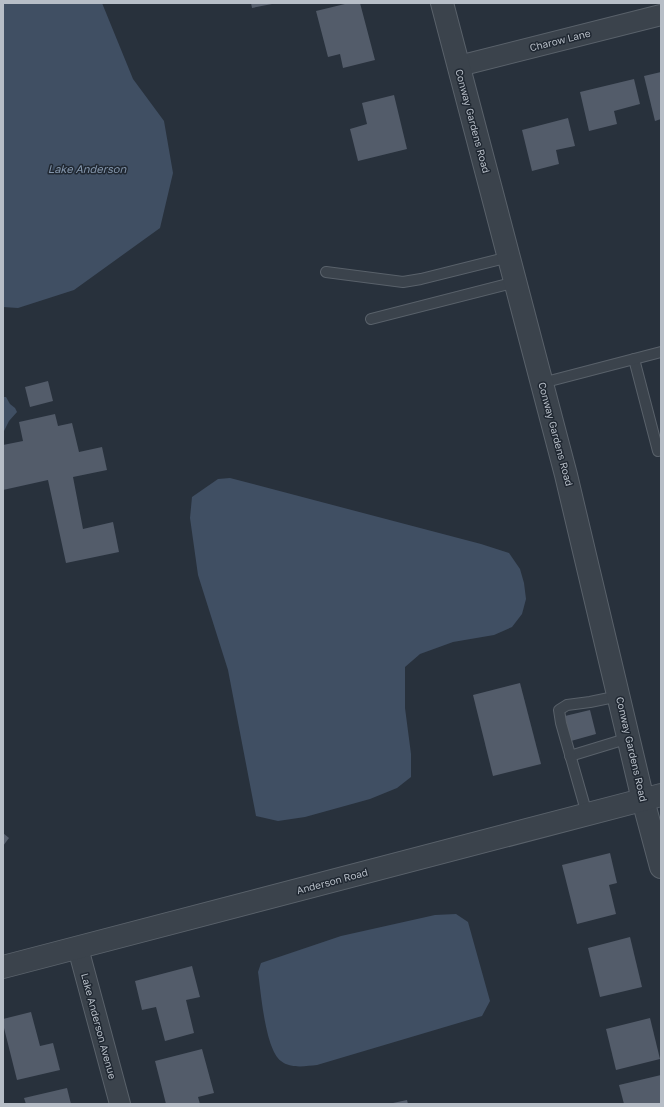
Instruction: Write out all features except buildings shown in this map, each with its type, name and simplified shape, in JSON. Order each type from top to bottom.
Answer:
[{"type":"street","name":"Conway Gardens Road","points":[[442,3],[566,475],[629,738],[652,798],[661,867]]},
{"type":"street","name":"Charow Lane","points":[[459,66],[661,15]]},
{"type":"street","name":"Anderson Road","points":[[3,967],[652,798]]},
{"type":"street","name":"Lake Anderson Avenue","points":[[78,948],[120,1104]]},
{"type":"lane","points":[[326,272],[403,282],[421,279],[509,257]]},
{"type":"lane","points":[[371,319],[516,282]]},
{"type":"lane","points":[[542,383],[661,352]]},
{"type":"lane","points":[[634,359],[660,453]]},
{"type":"lane","points":[[587,814],[561,723],[560,710],[567,705],[619,696]]},
{"type":"lane","points":[[570,756],[629,738]]},
{"type":"water","name":"Lake Anderson","points":[[3,3],[102,3],[133,79],[164,121],[173,173],[160,228],[74,290],[18,308],[3,307]]},
{"type":"water","points":[[3,397],[6,397],[17,412],[9,421],[3,433]]},
{"type":"water","points":[[230,478],[481,544],[509,553],[520,569],[526,599],[522,614],[512,627],[494,635],[453,642],[420,654],[405,667],[405,708],[411,754],[411,777],[397,788],[370,799],[305,817],[278,821],[256,816],[228,670],[198,575],[190,518],[192,497],[218,479]]},
{"type":"water","points":[[456,914],[468,922],[490,1001],[482,1016],[317,1065],[289,1065],[281,1061],[276,1055],[267,1033],[262,1006],[258,972],[261,963],[341,936],[435,915]]}]
